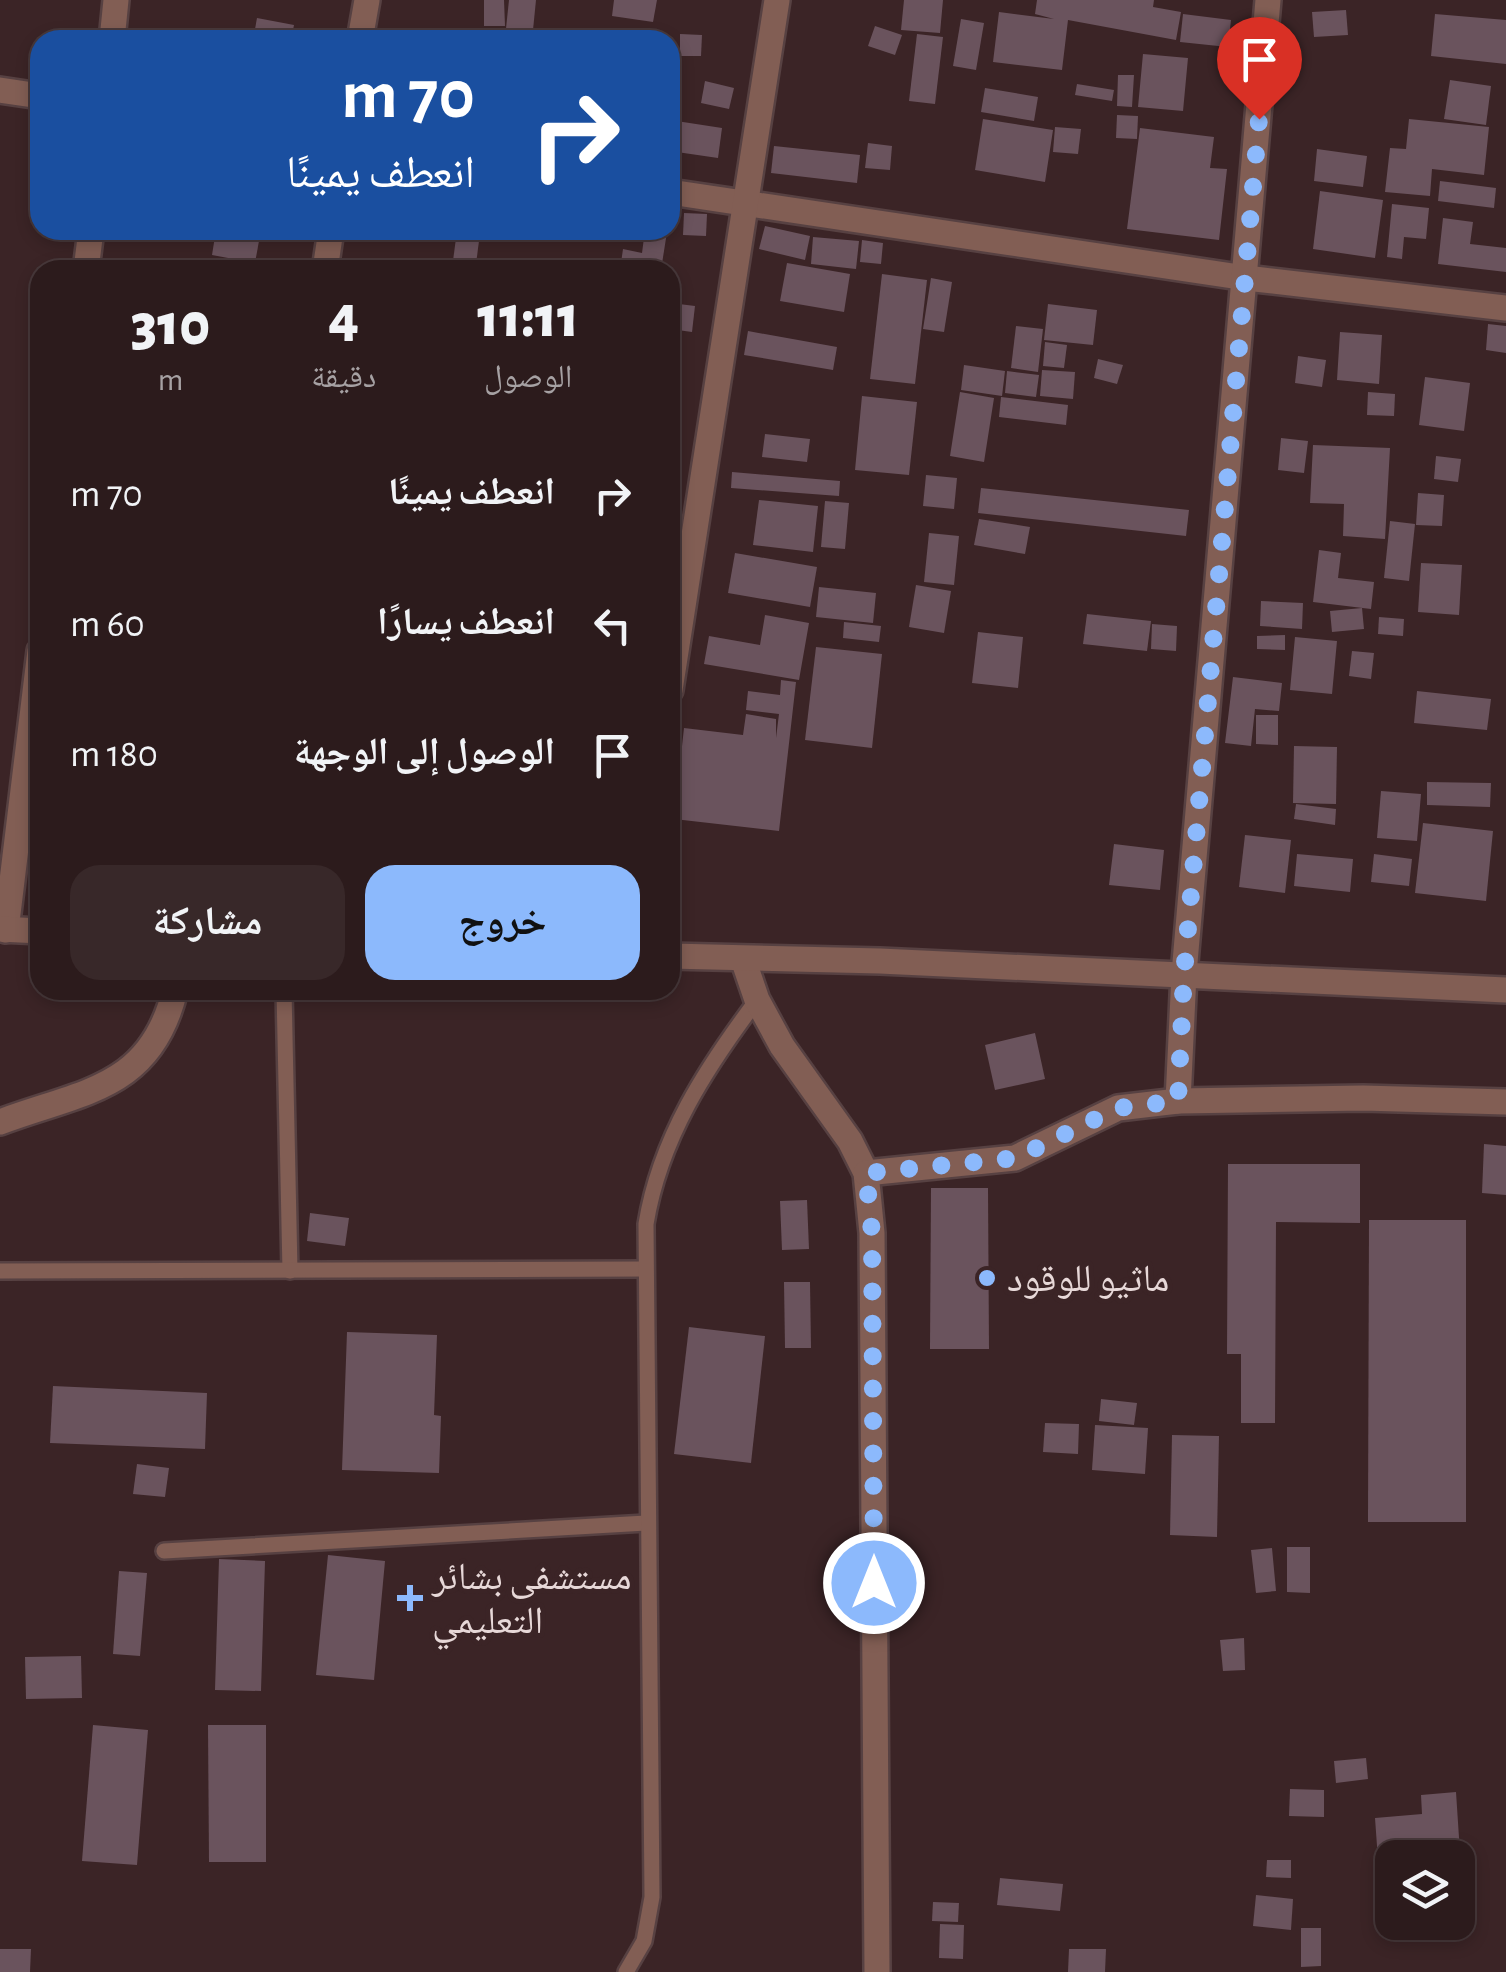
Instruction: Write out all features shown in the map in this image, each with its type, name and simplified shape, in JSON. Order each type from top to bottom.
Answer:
[{"type":"street","points":[[113,30],[116,0]]},
{"type":"street","points":[[362,30],[367,0]]},
{"type":"street","points":[[680,623],[777,0]]},
{"type":"street","points":[[1178,1101],[1184,974],[1268,0]]},
{"type":"street","points":[[0,90],[30,94]]},
{"type":"street","points":[[680,193],[1246,278],[1506,308]]},
{"type":"street","points":[[30,726],[3,929],[30,930]]},
{"type":"street","points":[[680,956],[1506,990]]},
{"type":"street","points":[[743,959],[757,1000],[866,1173],[872,1233],[877,1972]]},
{"type":"street","points":[[0,1122],[126,1076],[156,1040],[171,1000]]},
{"type":"street","points":[[866,1173],[1016,1158],[1118,1108],[1178,1101],[1363,1098],[1506,1102]]},
{"type":"lane","points":[[284,1000],[290,1271]]},
{"type":"lane","points":[[626,1972],[644,1941],[652,1897],[646,1224],[662,1158],[710,1063],[757,1000]]},
{"type":"lane","points":[[0,1271],[646,1270]]},
{"type":"lane","points":[[164,1550],[646,1522]]},
{"type":"building","points":[[484,0],[504,0],[505,26],[484,26]]},
{"type":"building","points":[[509,0],[536,0],[533,30],[506,30]]},
{"type":"building","points":[[614,0],[657,0],[653,22],[612,16]]},
{"type":"building","points":[[904,0],[943,0],[940,33],[901,30]]},
{"type":"building","points":[[1037,0],[1154,0],[1153,7],[1181,12],[1176,40],[1068,20],[1062,70],[993,62],[999,12],[1054,19],[1035,14]]},
{"type":"building","points":[[1346,10],[1348,35],[1314,37],[1312,12]]},
{"type":"building","points":[[1183,14],[1231,20],[1228,47],[1180,42]]},
{"type":"building","points":[[1435,14],[1506,20],[1506,64],[1431,56]]},
{"type":"building","points":[[257,18],[294,25],[293,30],[255,30]]},
{"type":"building","points":[[961,19],[984,23],[976,70],[953,66]]},
{"type":"building","points":[[875,26],[902,35],[895,55],[868,46]]},
{"type":"building","points":[[680,34],[702,35],[701,56],[680,56]]},
{"type":"building","points":[[917,34],[943,37],[935,104],[909,101]]},
{"type":"building","points":[[1143,54],[1188,58],[1183,111],[1138,107]]},
{"type":"building","points":[[1118,75],[1134,75],[1132,107],[1117,106]]},
{"type":"building","points":[[1450,80],[1491,86],[1486,125],[1444,119]]},
{"type":"building","points":[[705,81],[734,88],[729,109],[701,103]]},
{"type":"building","points":[[1077,84],[1114,90],[1112,101],[1075,95]]},
{"type":"building","points":[[985,88],[1038,97],[1034,121],[981,112]]},
{"type":"building","points":[[1117,115],[1138,116],[1137,139],[1116,138]]},
{"type":"building","points":[[983,119],[1053,130],[1045,182],[975,170]]},
{"type":"building","points":[[1409,119],[1489,127],[1484,175],[1432,169],[1430,196],[1385,192],[1390,148],[1406,149]]},
{"type":"building","points":[[680,122],[722,128],[718,158],[680,152]]},
{"type":"building","points":[[1055,127],[1081,129],[1078,154],[1053,152]]},
{"type":"building","points":[[1140,128],[1214,137],[1210,168],[1227,169],[1219,240],[1127,229]]},
{"type":"building","points":[[868,143],[892,146],[890,170],[865,168]]},
{"type":"building","points":[[774,146],[860,155],[857,183],[771,173]]},
{"type":"building","points":[[1317,149],[1367,156],[1363,187],[1314,181]]},
{"type":"building","points":[[1440,181],[1496,188],[1494,208],[1438,201]]},
{"type":"building","points":[[1320,191],[1383,200],[1375,258],[1313,249]]},
{"type":"building","points":[[1392,204],[1429,208],[1426,239],[1404,237],[1402,259],[1387,257]]},
{"type":"building","points":[[684,213],[707,214],[706,236],[683,235]]},
{"type":"building","points":[[1443,218],[1473,222],[1470,244],[1506,248],[1506,272],[1438,264]]},
{"type":"building","points":[[765,226],[810,236],[805,260],[759,249]]},
{"type":"building","points":[[813,237],[859,241],[856,269],[811,264]]},
{"type":"building","points":[[214,240],[259,240],[256,260],[212,255]]},
{"type":"building","points":[[456,240],[479,241],[477,260],[453,260]]},
{"type":"building","points":[[644,240],[666,240],[663,260],[621,260],[623,249],[642,253]]},
{"type":"building","points":[[862,240],[883,243],[881,264],[860,262]]},
{"type":"building","points":[[787,263],[850,274],[844,312],[780,301]]},
{"type":"building","points":[[882,274],[927,280],[915,384],[870,379]]},
{"type":"building","points":[[931,278],[952,282],[944,332],[923,329]]},
{"type":"building","points":[[680,304],[695,306],[692,332],[680,330]]},
{"type":"building","points":[[1048,304],[1097,310],[1093,345],[1044,340]]},
{"type":"building","points":[[1488,324],[1506,326],[1506,353],[1486,350]]},
{"type":"building","points":[[1016,326],[1043,329],[1038,372],[1011,368]]},
{"type":"building","points":[[748,331],[837,347],[833,370],[744,355]]},
{"type":"building","points":[[1340,332],[1382,335],[1379,384],[1337,380]]},
{"type":"building","points":[[1045,342],[1067,345],[1064,368],[1043,366]]},
{"type":"building","points":[[1298,356],[1326,360],[1322,387],[1295,383]]},
{"type":"building","points":[[1098,359],[1123,365],[1117,384],[1094,378]]},
{"type":"building","points":[[964,365],[1005,371],[1002,396],[961,390]]},
{"type":"building","points":[[1042,370],[1075,372],[1073,399],[1040,396]]},
{"type":"building","points":[[1007,371],[1039,375],[1036,397],[1005,393]]},
{"type":"building","points":[[1425,377],[1470,383],[1464,431],[1419,425]]},
{"type":"building","points":[[960,392],[994,398],[984,462],[950,456]]},
{"type":"building","points":[[1368,392],[1395,394],[1394,416],[1367,415]]},
{"type":"building","points":[[862,396],[917,402],[909,475],[855,470]]},
{"type":"building","points":[[1001,397],[1068,405],[1066,425],[999,417]]},
{"type":"building","points":[[765,434],[810,439],[807,462],[762,457]]},
{"type":"building","points":[[1281,438],[1308,441],[1304,473],[1278,470]]},
{"type":"building","points":[[1313,445],[1390,448],[1385,539],[1343,536],[1344,504],[1310,503]]},
{"type":"building","points":[[1436,456],[1461,459],[1458,482],[1434,479]]},
{"type":"building","points":[[732,472],[840,481],[839,496],[731,488]]},
{"type":"building","points":[[926,475],[957,478],[954,509],[923,506]]},
{"type":"building","points":[[981,488],[1189,510],[1186,536],[978,513]]},
{"type":"building","points":[[1418,493],[1444,495],[1442,526],[1416,525]]},
{"type":"building","points":[[759,500],[818,506],[813,552],[753,545]]},
{"type":"building","points":[[825,501],[849,503],[845,549],[821,547]]},
{"type":"building","points":[[979,519],[1030,527],[1025,554],[974,545]]},
{"type":"building","points":[[1390,521],[1415,524],[1409,581],[1384,578]]},
{"type":"building","points":[[929,533],[959,536],[954,585],[924,582]]},
{"type":"building","points":[[1319,550],[1341,553],[1338,578],[1374,582],[1371,609],[1313,602]]},
{"type":"building","points":[[735,553],[817,567],[810,607],[728,593]]},
{"type":"building","points":[[1421,563],[1462,565],[1459,615],[1418,612]]},
{"type":"building","points":[[916,585],[951,591],[944,633],[909,627]]},
{"type":"building","points":[[819,587],[876,593],[873,623],[816,617]]},
{"type":"building","points":[[1261,601],[1303,603],[1302,629],[1260,626]]},
{"type":"building","points":[[1362,608],[1364,629],[1332,632],[1330,611]]},
{"type":"building","points":[[1087,614],[1151,621],[1147,651],[1083,644]]},
{"type":"building","points":[[765,615],[809,623],[799,680],[704,664],[709,636],[760,645]]},
{"type":"building","points":[[1379,617],[1404,619],[1403,636],[1378,634]]},
{"type":"building","points":[[844,622],[881,626],[879,642],[843,638]]},
{"type":"building","points":[[1152,624],[1177,626],[1176,651],[1151,649]]},
{"type":"building","points":[[978,632],[1023,637],[1018,688],[972,683]]},
{"type":"building","points":[[1285,635],[1285,650],[1257,649],[1257,636]]},
{"type":"building","points":[[1295,637],[1337,641],[1332,694],[1290,690]]},
{"type":"building","points":[[816,647],[882,654],[872,748],[805,740]]},
{"type":"building","points":[[1352,651],[1374,653],[1371,679],[1349,676]]},
{"type":"building","points":[[1233,677],[1282,683],[1279,711],[1255,709],[1251,746],[1225,743]]},
{"type":"building","points":[[781,680],[796,682],[779,831],[680,820],[684,728],[743,735],[746,714],[776,719],[776,738],[779,714],[746,710],[748,691],[780,695]]},
{"type":"building","points":[[1417,691],[1491,699],[1487,730],[1414,723]]},
{"type":"building","points":[[1256,715],[1278,715],[1278,745],[1256,744]]},
{"type":"building","points":[[1294,746],[1337,747],[1336,804],[1293,803]]},
{"type":"building","points":[[1427,782],[1491,783],[1490,807],[1427,805]]},
{"type":"building","points":[[1381,791],[1421,794],[1417,841],[1377,838]]},
{"type":"building","points":[[1296,804],[1336,809],[1335,825],[1294,819]]},
{"type":"building","points":[[1423,823],[1493,831],[1486,901],[1415,893]]},
{"type":"building","points":[[1245,835],[1291,840],[1285,893],[1239,887]]},
{"type":"building","points":[[1114,844],[1164,850],[1160,890],[1109,885]]},
{"type":"building","points":[[1297,854],[1353,859],[1350,892],[1294,886]]},
{"type":"building","points":[[1374,854],[1412,859],[1409,886],[1371,882]]},
{"type":"building","points":[[1035,1033],[1045,1079],[995,1090],[985,1045]]},
{"type":"building","points":[[1484,1144],[1506,1146],[1506,1195],[1482,1193]]},
{"type":"building","points":[[1228,1164],[1360,1164],[1360,1223],[1276,1222],[1275,1423],[1241,1423],[1241,1354],[1227,1354]]},
{"type":"building","points":[[931,1188],[988,1188],[989,1349],[930,1349]]},
{"type":"building","points":[[807,1200],[809,1249],[782,1250],[780,1201]]},
{"type":"building","points":[[310,1213],[349,1218],[345,1246],[307,1241]]},
{"type":"building","points":[[1369,1220],[1466,1220],[1466,1522],[1368,1522]]},
{"type":"building","points":[[784,1282],[810,1282],[811,1348],[785,1348]]},
{"type":"building","points":[[689,1327],[765,1336],[751,1463],[674,1454]]},
{"type":"building","points":[[347,1332],[437,1335],[434,1415],[441,1416],[439,1473],[342,1470]]},
{"type":"building","points":[[53,1386],[207,1393],[205,1449],[50,1443]]},
{"type":"building","points":[[1101,1399],[1137,1403],[1134,1425],[1099,1421]]},
{"type":"building","points":[[1045,1423],[1079,1424],[1078,1454],[1043,1452]]},
{"type":"building","points":[[1095,1425],[1148,1428],[1145,1474],[1092,1470]]},
{"type":"building","points":[[1172,1435],[1219,1436],[1217,1537],[1170,1535]]},
{"type":"building","points":[[137,1464],[169,1468],[165,1497],[133,1494]]},
{"type":"building","points":[[1287,1547],[1310,1547],[1310,1593],[1287,1592]]},
{"type":"building","points":[[1272,1548],[1276,1591],[1256,1593],[1251,1550]]},
{"type":"building","points":[[328,1555],[385,1561],[374,1680],[316,1675]]},
{"type":"building","points":[[219,1559],[265,1561],[261,1691],[215,1690]]},
{"type":"building","points":[[119,1571],[147,1573],[140,1656],[113,1654]]},
{"type":"building","points":[[1244,1638],[1245,1670],[1223,1671],[1220,1640]]},
{"type":"building","points":[[81,1656],[82,1698],[26,1699],[25,1657]]},
{"type":"building","points":[[93,1725],[148,1730],[137,1865],[82,1861]]},
{"type":"building","points":[[208,1725],[266,1725],[266,1862],[209,1862]]},
{"type":"building","points":[[1366,1758],[1368,1779],[1336,1783],[1334,1761]]},
{"type":"building","points":[[1290,1789],[1324,1790],[1324,1817],[1289,1816]]},
{"type":"building","points":[[1456,1792],[1459,1840],[1377,1840],[1375,1818],[1422,1814],[1421,1795]]},
{"type":"building","points":[[1267,1860],[1291,1860],[1291,1878],[1266,1877]]},
{"type":"building","points":[[1000,1878],[1063,1884],[1060,1911],[997,1905]]},
{"type":"building","points":[[1256,1895],[1293,1899],[1291,1930],[1253,1926]]},
{"type":"building","points":[[933,1902],[959,1903],[958,1922],[932,1921]]},
{"type":"building","points":[[940,1924],[964,1925],[963,1959],[939,1958]]},
{"type":"building","points":[[1301,1928],[1321,1928],[1321,1966],[1301,1967]]},
{"type":"building","points":[[0,1949],[31,1949],[30,1972],[0,1972]]},
{"type":"building","points":[[1069,1949],[1106,1949],[1105,1972],[1068,1972]]},
{"type":"place","name":"ماثيو للوقود","points":[[987,1278]]},
{"type":"place","name":"مستشفى بشائر التعليمي","points":[[410,1598]]},
{"type":"route","points":[[874,1583],[872,1233],[866,1173],[1016,1158],[1118,1108],[1178,1101],[1184,974],[1259,119]]}]
